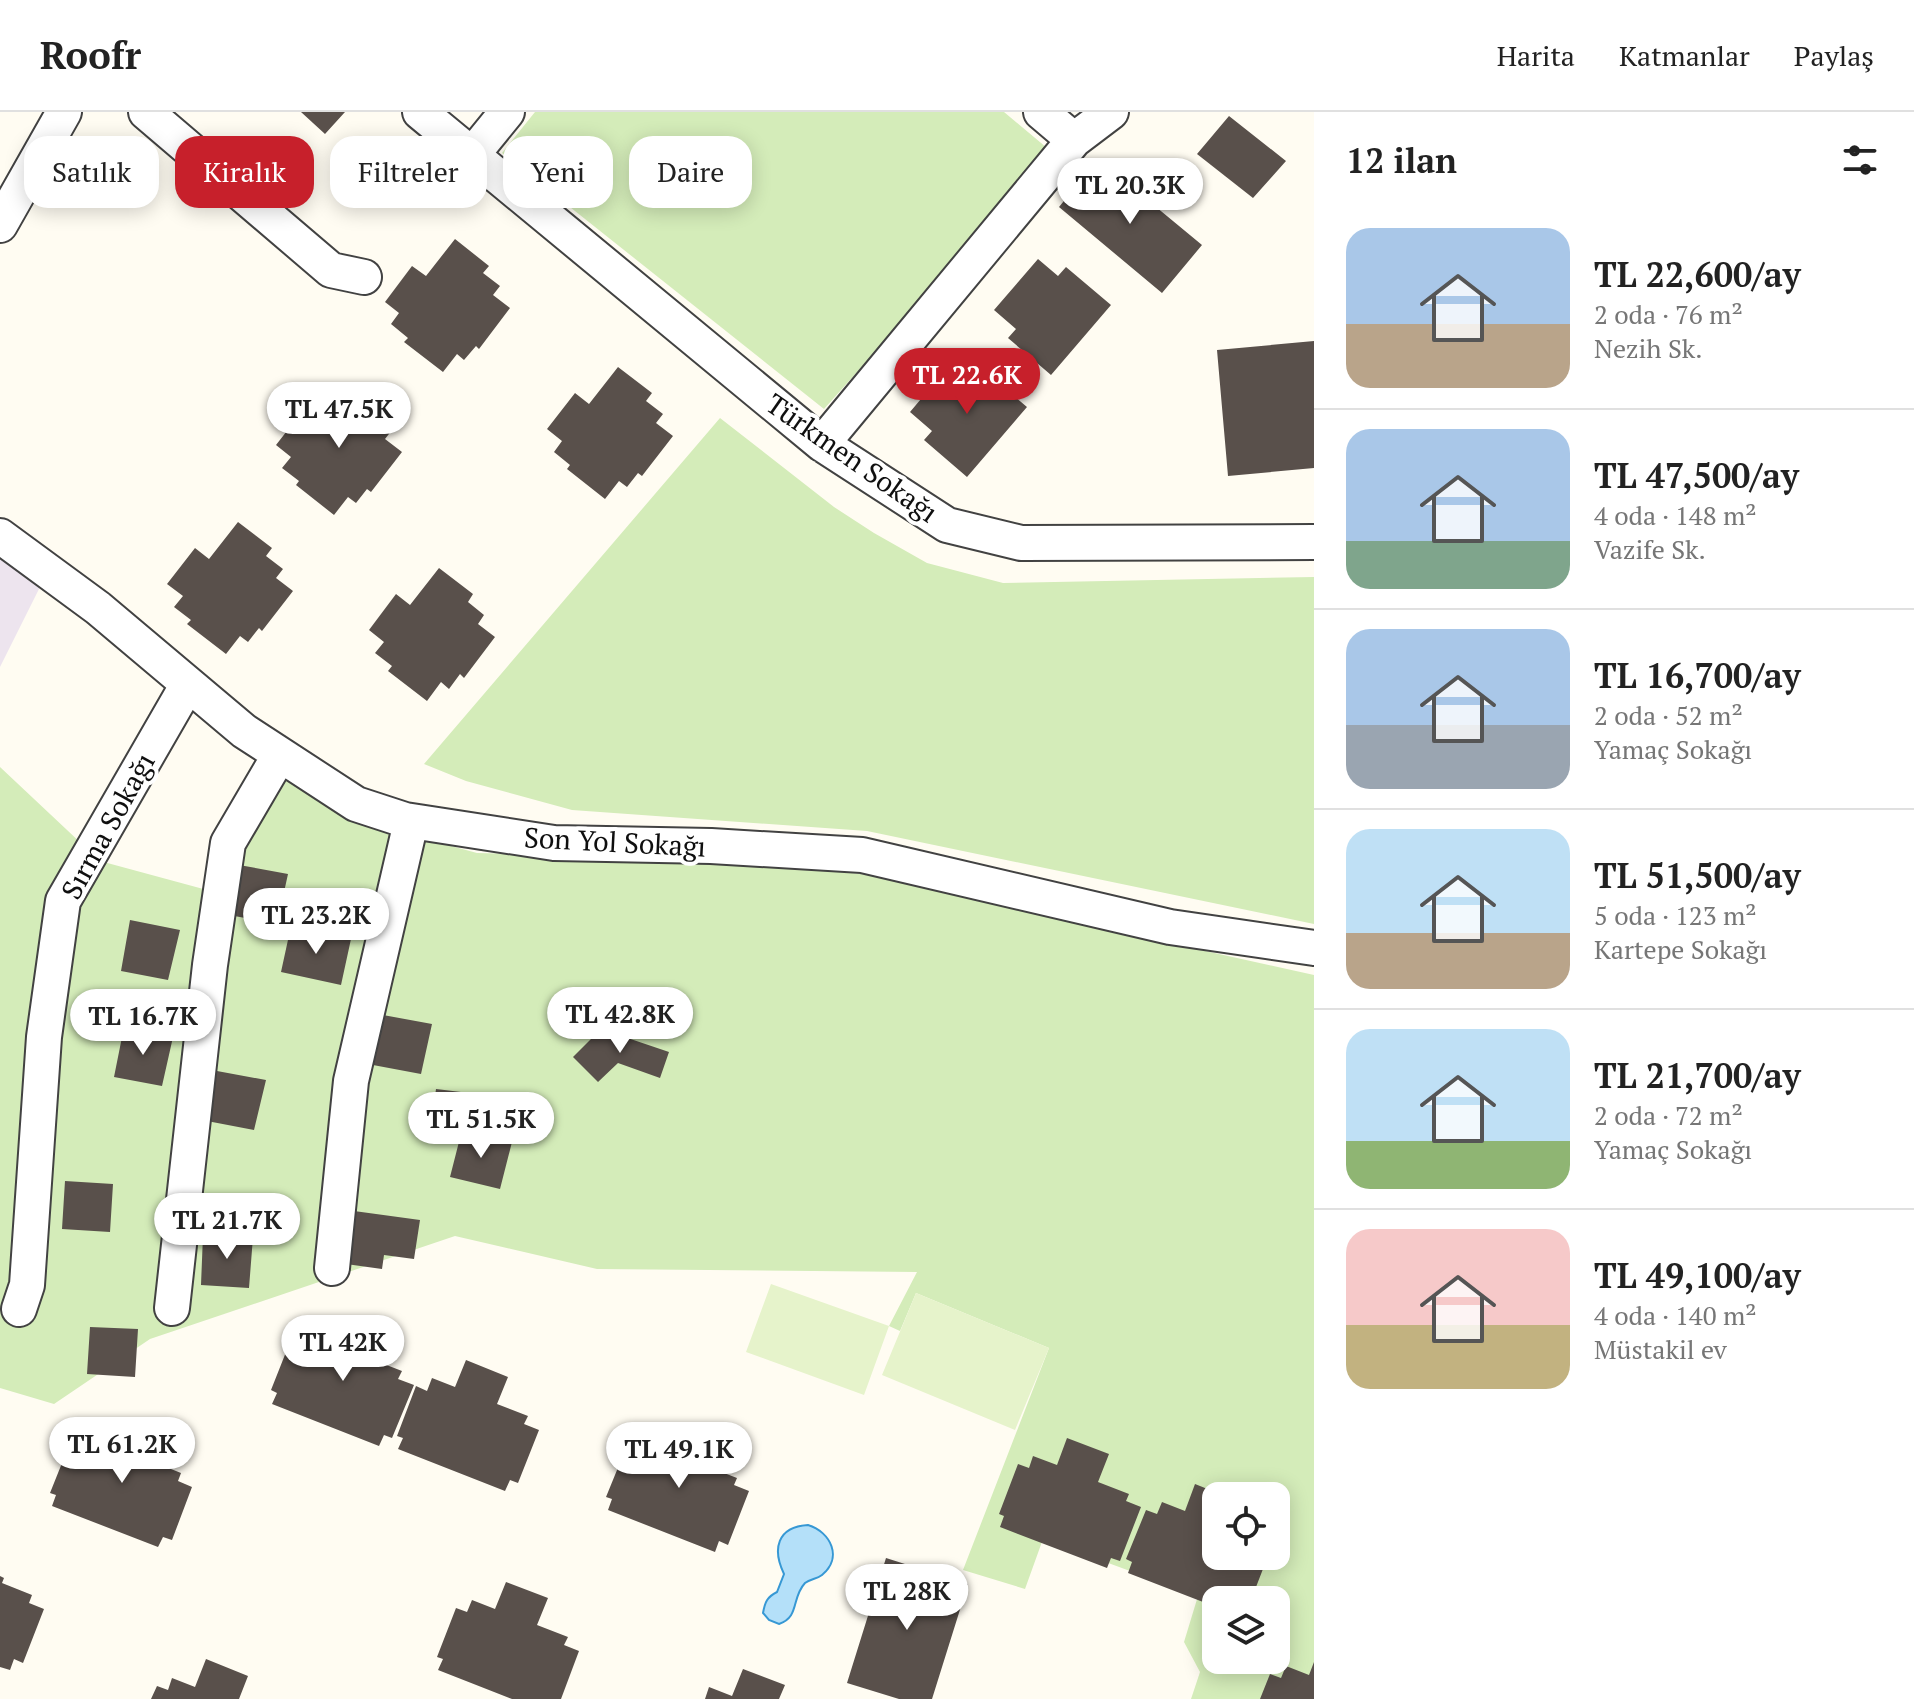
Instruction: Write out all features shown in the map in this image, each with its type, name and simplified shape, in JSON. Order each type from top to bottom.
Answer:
[{"type":"street","points":[[0,225],[64,112]]},
{"type":"street","points":[[146,112],[331,270],[364,277]]},
{"type":"street","name":"Türkmen Sokağı","points":[[420,112],[449,136]]},
{"type":"street","points":[[487,137],[507,112]]},
{"type":"street","points":[[1041,112],[1074,140]]},
{"type":"street","points":[[822,444],[1074,140],[1111,112]]},
{"type":"street","name":"Türkmen Sokağı","points":[[487,167],[822,444],[947,525],[1021,543],[1314,542]]},
{"type":"street","name":"Son Yol Sokağı","points":[[0,536],[98,608],[244,731],[279,756],[356,804],[411,822],[554,843],[711,846],[862,855],[1170,927],[1314,948]]},
{"type":"street","name":"Sırma Sokağı","points":[[19,1309],[27,1285],[44,1037],[63,901],[188,684]]},
{"type":"street","points":[[172,1308],[210,965],[228,843],[279,756]]},
{"type":"street","points":[[332,1268],[351,1081],[411,822]]},
{"type":"shaded area","points":[[0,551],[43,581],[0,667]]},
{"type":"green space","points":[[535,112],[1004,112],[1053,153],[824,409],[571,208],[613,208],[613,136],[516,136]]},
{"type":"green space","points":[[720,418],[834,507],[927,563],[1003,583],[1314,577],[1314,924],[867,831],[572,810],[466,781],[424,764]]},
{"type":"green space","points":[[260,760],[351,819],[477,853],[737,859],[885,877],[1314,975],[1314,1699],[1191,1699],[1200,1672],[1184,1642],[1198,1596],[1043,1539],[1025,1589],[963,1570],[1049,1348],[916,1293],[900,1331],[889,1326],[917,1272],[597,1269],[455,1236],[150,1339],[54,1404],[0,1388],[0,767],[100,861],[207,890]]},
{"type":"green space","points":[[771,1284],[889,1326],[864,1395],[746,1352]]},
{"type":"green space","points":[[916,1293],[1049,1348],[1015,1430],[882,1375]]},
{"type":"water","points":[[808,1525],[828,1539],[832,1546],[832,1561],[822,1575],[805,1583],[790,1617],[779,1624],[763,1613],[767,1600],[777,1592],[784,1574],[778,1556],[780,1541],[789,1530]]},
{"type":"building","points":[[301,112],[345,112],[325,134]]},
{"type":"building","points":[[1229,116],[1286,161],[1253,198],[1197,154]]},
{"type":"building","points":[[1098,159],[1202,245],[1162,293],[1059,207]]},
{"type":"building","points":[[455,239],[489,266],[483,273],[500,286],[493,295],[510,308],[479,349],[476,346],[464,360],[457,354],[443,372],[404,342],[408,338],[391,324],[399,313],[385,302],[412,266],[426,276]]},
{"type":"building","points":[[1038,259],[1058,276],[1066,267],[1111,305],[1051,375],[1008,338],[1016,329],[994,310]]},
{"type":"building","points":[[1314,341],[1314,468],[1228,476],[1217,350]]},
{"type":"building","points":[[953,361],[974,378],[982,369],[1027,407],[967,477],[924,440],[932,431],[910,412]]},
{"type":"building","points":[[618,367],[652,393],[646,401],[663,414],[656,423],[673,436],[642,476],[638,473],[627,487],[619,481],[605,499],[567,469],[570,465],[554,452],[562,441],[547,429],[575,393],[589,404]]},
{"type":"building","points":[[346,383],[380,409],[375,417],[392,430],[385,439],[402,452],[371,492],[367,489],[356,503],[348,497],[334,515],[296,485],[299,481],[282,468],[291,457],[276,445],[304,409],[317,420]]},
{"type":"building","points":[[238,522],[272,548],[266,556],[283,569],[276,578],[293,591],[262,631],[259,628],[248,642],[240,636],[226,654],[187,624],[191,620],[174,607],[183,596],[167,584],[195,548],[209,559]]},
{"type":"building","points":[[439,568],[473,594],[468,602],[484,615],[478,624],[495,637],[464,678],[460,674],[449,689],[441,682],[427,701],[388,671],[392,666],[375,653],[384,642],[369,630],[396,594],[410,605]]},
{"type":"building","points":[[239,865],[288,874],[277,924],[229,915]]},
{"type":"building","points":[[130,920],[180,930],[168,980],[121,971]]},
{"type":"building","points":[[291,926],[351,939],[341,985],[281,972]]},
{"type":"building","points":[[383,1015],[432,1024],[421,1074],[373,1065]]},
{"type":"building","points":[[124,1027],[173,1037],[162,1086],[114,1077]]},
{"type":"building","points":[[601,1029],[669,1052],[660,1078],[618,1063],[598,1082],[573,1057]]},
{"type":"building","points":[[217,1071],[266,1080],[254,1130],[207,1121]]},
{"type":"building","points":[[436,1089],[486,1095],[482,1125],[432,1118]]},
{"type":"building","points":[[462,1130],[512,1142],[500,1189],[450,1177]]},
{"type":"building","points":[[65,1181],[113,1184],[110,1232],[62,1229]]},
{"type":"building","points":[[354,1211],[420,1220],[414,1259],[384,1255],[382,1269],[346,1264]]},
{"type":"building","points":[[203,1235],[253,1237],[249,1288],[201,1285]]},
{"type":"building","points":[[340,1315],[382,1331],[371,1359],[402,1371],[398,1379],[414,1385],[392,1438],[384,1435],[379,1446],[272,1404],[277,1393],[271,1390],[290,1342],[301,1346],[306,1333],[329,1342]]},
{"type":"building","points":[[90,1327],[138,1329],[135,1377],[87,1374]]},
{"type":"building","points":[[466,1360],[508,1377],[497,1404],[528,1416],[524,1424],[539,1430],[518,1483],[510,1480],[505,1491],[398,1449],[403,1438],[397,1436],[416,1386],[427,1391],[432,1378],[455,1387]]},
{"type":"building","points":[[119,1417],[161,1433],[151,1461],[181,1473],[178,1481],[192,1487],[172,1540],[163,1537],[158,1547],[52,1506],[56,1495],[50,1493],[70,1443],[81,1448],[85,1435],[108,1444]]},
{"type":"building","points":[[675,1422],[717,1438],[706,1466],[737,1478],[734,1485],[749,1491],[728,1545],[719,1541],[715,1552],[608,1510],[612,1499],[606,1497],[626,1448],[637,1452],[641,1440],[664,1449]]},
{"type":"building","points":[[1067,1438],[1109,1454],[1098,1482],[1129,1494],[1126,1501],[1141,1507],[1120,1561],[1111,1558],[1107,1568],[1000,1527],[1004,1516],[999,1514],[1018,1464],[1029,1468],[1033,1456],[1057,1465]]},
{"type":"building","points":[[1195,1484],[1202,1487],[1202,1570],[1263,1570],[1256,1586],[1202,1586],[1202,1602],[1128,1573],[1132,1562],[1126,1559],[1146,1510],[1157,1514],[1162,1502],[1185,1511]]},
{"type":"building","points":[[886,1558],[968,1584],[932,1699],[899,1699],[847,1683]]},
{"type":"building","points":[[0,1576],[4,1578],[2,1583],[32,1595],[29,1603],[44,1609],[23,1663],[14,1659],[10,1670],[0,1667]]},
{"type":"building","points":[[506,1582],[548,1598],[537,1625],[568,1637],[564,1645],[579,1651],[561,1699],[512,1699],[438,1670],[443,1659],[437,1657],[456,1608],[467,1612],[472,1600],[495,1609]]},
{"type":"building","points":[[206,1659],[248,1676],[239,1699],[151,1699],[157,1686],[168,1690],[172,1678],[195,1687]]},
{"type":"building","points":[[1314,1662],[1314,1699],[1260,1699],[1270,1674],[1281,1678],[1283,1674],[1290,1674],[1290,1668],[1309,1675]]},
{"type":"building","points":[[743,1669],[785,1685],[779,1699],[705,1699],[709,1687],[732,1696]]}]
